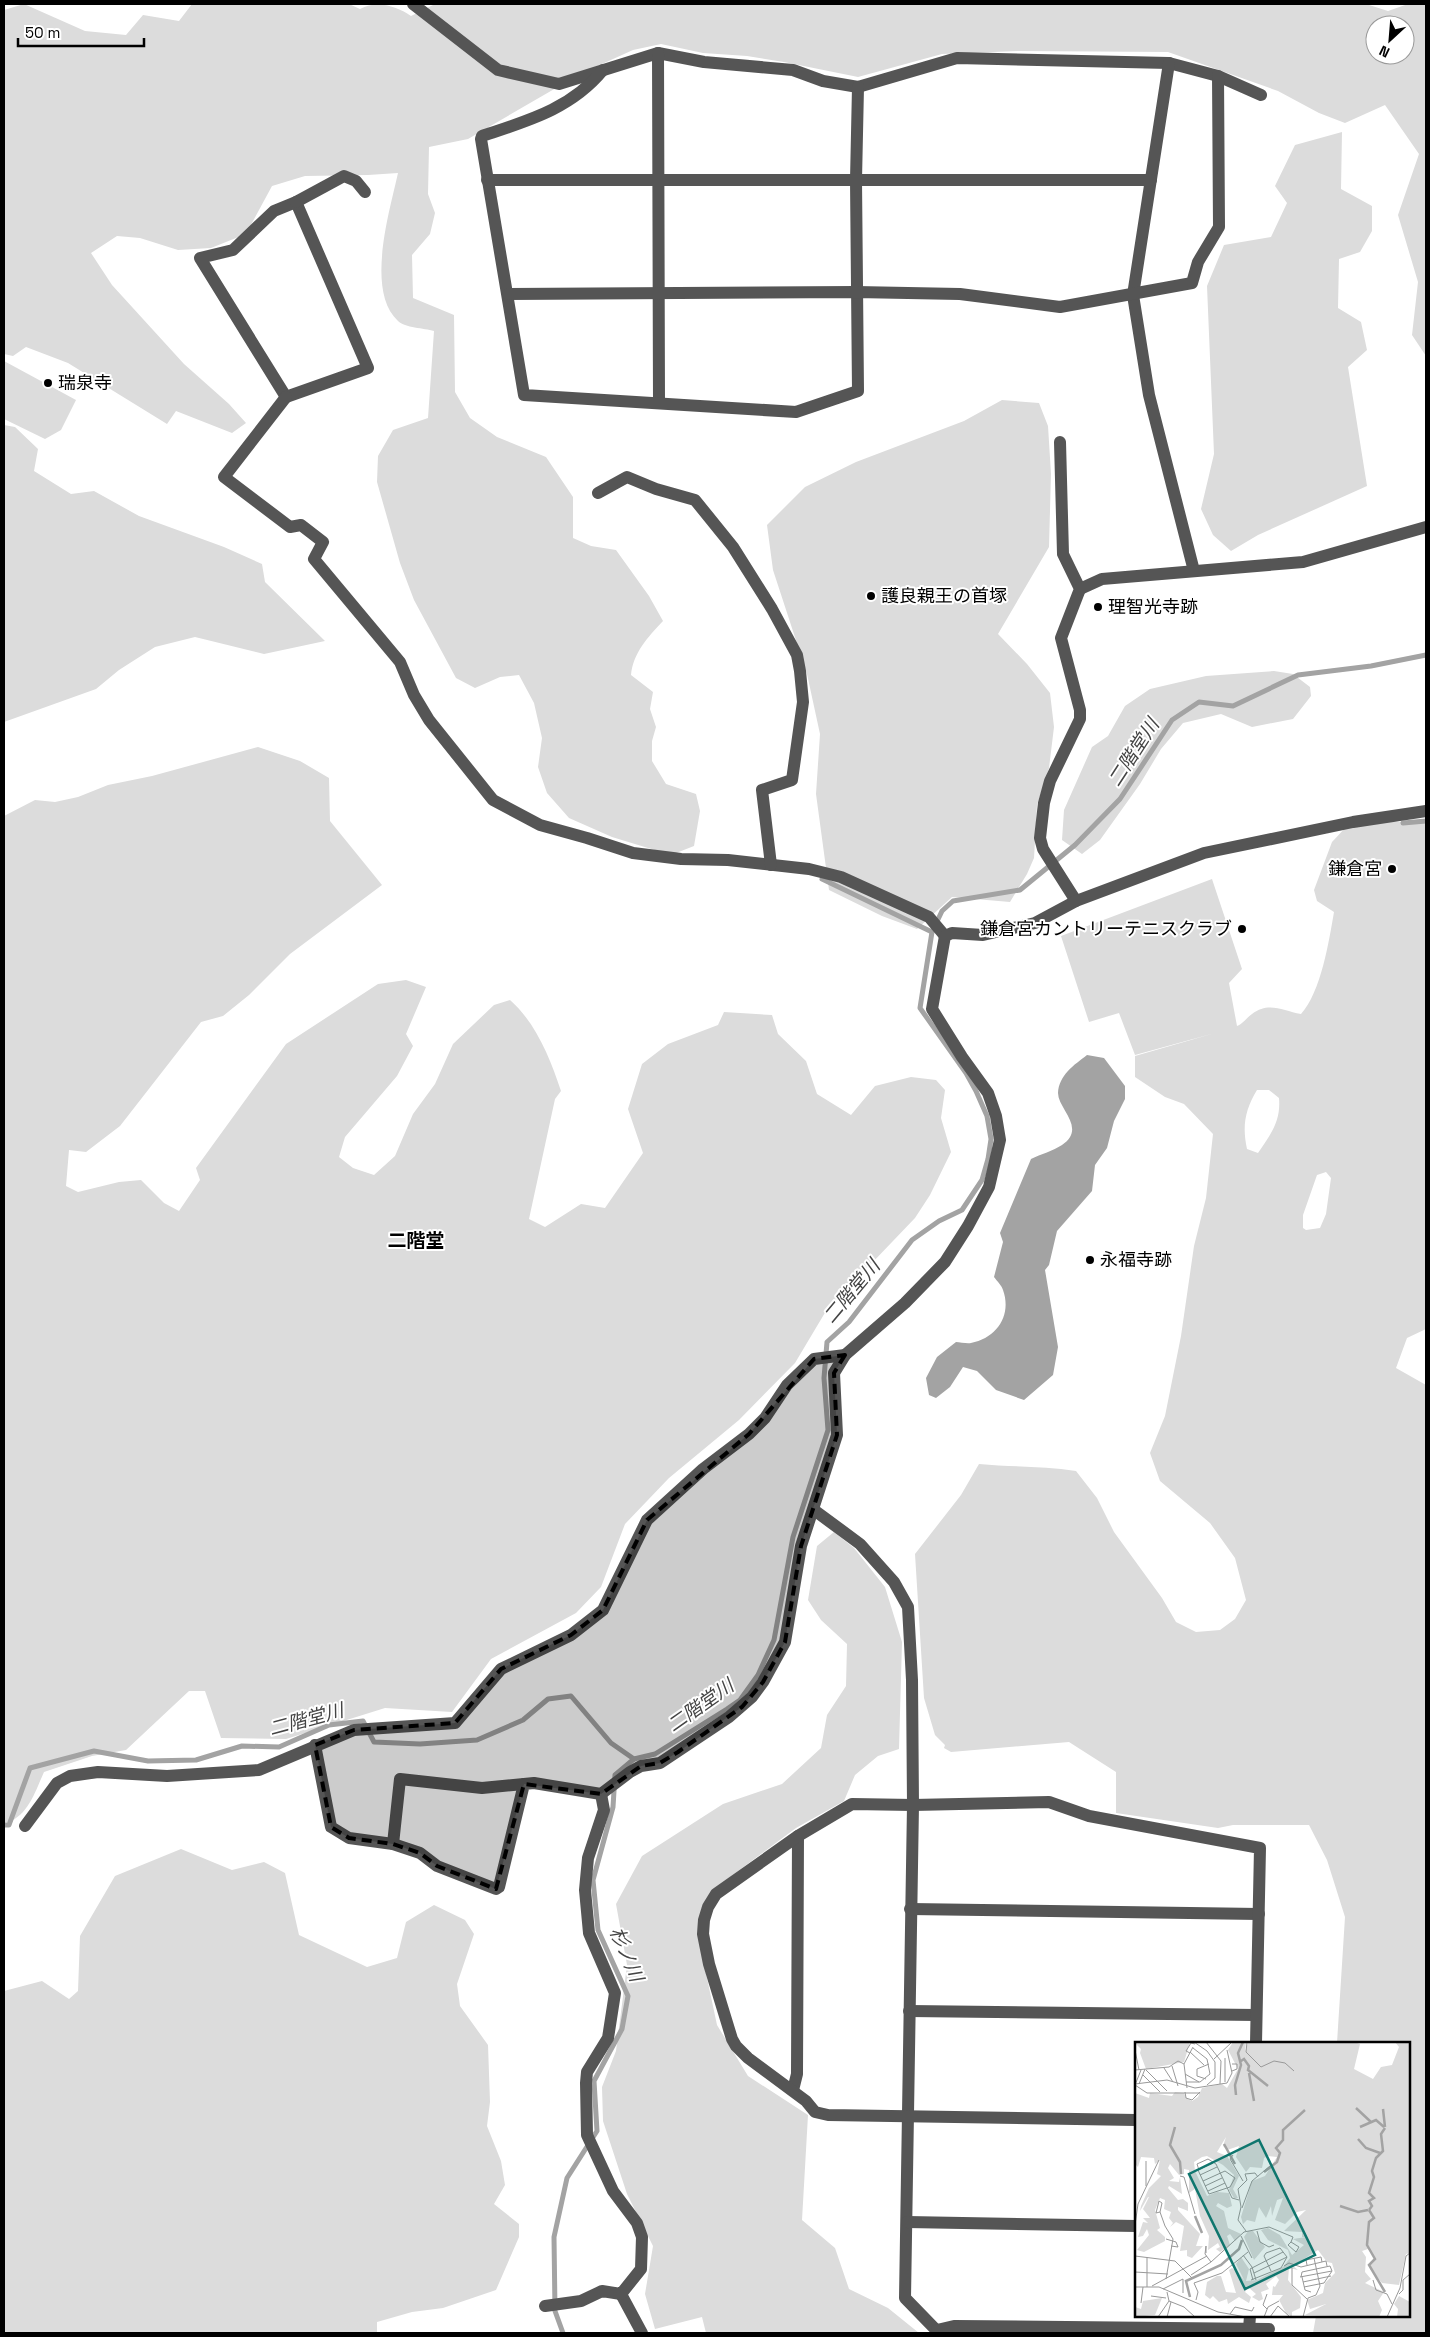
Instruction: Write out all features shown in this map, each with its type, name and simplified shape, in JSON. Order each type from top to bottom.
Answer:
[{"type":"street","points":[[413,4],[498,70],[559,84],[658,53],[704,62],[793,70],[823,80],[858,87],[957,58],[1169,63],[1218,76],[1261,95]]},
{"type":"street","points":[[658,53],[659,403]]},
{"type":"street","points":[[1169,63],[1134,295],[1149,395],[1194,571]]},
{"type":"street","points":[[603,70],[590,86],[574,98],[544,115],[482,136],[487,180],[524,395],[796,412],[858,391],[856,292],[858,87]]},
{"type":"street","points":[[508,294],[856,292],[960,294],[1060,306],[1134,295],[1192,283],[1198,262],[1219,226],[1218,76]]},
{"type":"street","points":[[286,397],[200,258],[232,250],[274,211],[296,202],[344,176],[356,181],[365,192]]},
{"type":"street","points":[[487,180],[1151,180]]},
{"type":"street","points":[[296,202],[368,368],[286,397],[224,477],[290,527],[301,525],[323,542],[314,558],[400,662],[414,695],[429,720],[493,800],[540,826],[587,838],[633,853],[681,859],[728,860],[809,869],[841,877],[929,917],[945,936]]},
{"type":"street","points":[[1060,442],[1063,554],[1080,589]]},
{"type":"street","points":[[598,493],[627,477],[656,489],[695,500],[733,547],[772,609],[797,655],[803,702],[792,780],[762,790],[770,865]]},
{"type":"street","points":[[1076,901],[1043,849],[1040,838],[1044,803],[1050,781],[1080,718],[1080,710],[1061,638],[1080,589],[1102,579],[1303,562],[1426,527]]},
{"type":"street","points":[[945,936],[952,933],[983,935],[1035,923],[1076,901],[1204,853],[1353,822],[1426,812]]},
{"type":"street","points":[[393,1844],[400,1779],[482,1788],[534,1783],[605,1791],[641,1766],[660,1763],[729,1717],[752,1697],[773,1665],[784,1642],[801,1546],[838,1435],[834,1373],[845,1355],[905,1303],[945,1262],[968,1226],[989,1187],[1000,1140],[996,1116],[988,1093],[962,1057],[932,1009],[945,936]]},
{"type":"street","points":[[25,1826],[57,1783],[70,1776],[98,1772],[167,1776],[259,1770],[354,1730],[455,1723],[502,1669],[571,1635],[603,1610],[647,1520],[704,1469],[749,1434],[765,1418],[787,1385],[814,1359],[845,1355]]},
{"type":"street","points":[[814,1510],[860,1544],[894,1582],[908,1607],[912,1680],[913,1805],[908,2012],[905,2298],[938,2332],[954,2326],[1222,2331],[1269,2329]]},
{"type":"street","points":[[315,1745],[331,1827],[349,1838],[393,1844],[420,1853],[436,1866],[496,1889],[499,1887],[524,1784]]},
{"type":"street","points":[[605,1791],[604,1810],[588,1858],[585,1890],[589,1933],[615,1993],[608,2038],[587,2072],[587,2135],[612,2192],[637,2223],[642,2237],[641,2269],[621,2294]]},
{"type":"street","points":[[1135,2120],[828,2115],[815,2112],[793,2090],[748,2058],[732,2039],[709,1964],[704,1934],[704,1920],[708,1907],[716,1894],[798,1836],[852,1804],[913,1805],[1049,1802],[1090,1816],[1260,1848],[1256,2042]]},
{"type":"street","points":[[793,2090],[797,2074],[798,1836]]},
{"type":"street","points":[[910,1909],[1259,1914]]},
{"type":"street","points":[[908,2012],[1256,2015]]},
{"type":"street","points":[[907,2222],[1135,2226]]},
{"type":"street","points":[[545,2306],[580,2301],[602,2291],[621,2294]]},
{"type":"street","points":[[621,2294],[642,2333]]},
{"type":"street","points":[[1249,2329],[1250,2317]]},
{"type":"highlighted area","points":[[845,1355],[834,1373],[837,1435],[801,1546],[785,1642],[763,1682],[742,1707],[678,1752],[660,1763],[641,1766],[601,1794],[524,1784],[496,1889],[437,1866],[420,1853],[393,1844],[349,1838],[331,1827],[315,1745],[354,1730],[455,1723],[501,1669],[571,1635],[603,1610],[647,1520],[749,1434],[814,1359]]},
{"type":"shaded area","points":[[24,4],[85,31],[126,35],[143,15],[179,21],[192,4],[349,4],[360,9],[366,6],[386,5],[399,9],[411,16],[435,4],[1366,4],[1388,11],[1408,4],[1426,4],[1426,356],[1412,335],[1418,282],[1398,215],[1419,154],[1385,105],[1345,123],[1319,113],[1278,91],[1168,52],[1018,51],[942,54],[858,77],[784,62],[747,56],[703,53],[661,44],[633,50],[582,73],[468,139],[429,147],[428,194],[435,213],[430,234],[412,255],[413,298],[454,315],[455,392],[470,418],[497,437],[546,457],[573,497],[573,538],[591,546],[616,550],[649,596],[663,621],[638,652],[631,675],[653,692],[650,709],[656,727],[652,741],[652,761],[666,784],[696,794],[700,811],[694,846],[671,855],[612,837],[569,818],[547,793],[538,767],[542,738],[534,703],[519,675],[500,677],[475,688],[456,678],[414,600],[400,563],[377,482],[378,456],[393,430],[428,418],[434,331],[410,326],[398,321],[388,308],[383,290],[381,271],[383,250],[398,173],[305,176],[272,186],[246,234],[211,248],[178,250],[140,238],[117,236],[91,253],[112,285],[184,364],[229,404],[246,423],[232,433],[176,411],[167,424],[68,363],[26,347],[13,356],[4,354],[4,10]]},
{"type":"shaded area","points":[[1342,132],[1341,189],[1372,206],[1372,231],[1360,252],[1339,259],[1338,308],[1361,322],[1367,350],[1348,367],[1367,486],[1258,535],[1231,551],[1213,535],[1201,509],[1214,454],[1207,286],[1224,245],[1271,237],[1287,203],[1275,186],[1295,145]]},
{"type":"shaded area","points":[[4,361],[76,400],[61,430],[45,439],[4,419]]},
{"type":"shaded area","points":[[1002,400],[1039,403],[1048,426],[1051,474],[1049,547],[998,634],[1027,664],[1050,693],[1054,727],[1049,768],[1037,805],[1034,858],[1027,874],[1010,902],[952,897],[917,929],[882,916],[829,890],[816,794],[820,734],[807,674],[773,570],[767,525],[805,487],[856,462],[964,421]]},
{"type":"shaded area","points":[[4,425],[15,427],[38,449],[34,471],[71,494],[94,491],[139,516],[224,547],[262,564],[265,582],[325,641],[264,654],[195,637],[155,647],[119,670],[96,689],[4,722]]},
{"type":"shaded area","points":[[1274,671],[1293,674],[1310,687],[1311,696],[1293,719],[1252,727],[1221,714],[1183,723],[1161,749],[1140,784],[1100,840],[1082,854],[1062,840],[1064,810],[1092,747],[1108,736],[1125,706],[1150,689],[1206,676]]},
{"type":"shaded area","points":[[258,747],[300,761],[329,778],[330,821],[382,885],[290,954],[249,995],[223,1016],[201,1022],[120,1126],[86,1152],[69,1150],[66,1186],[78,1192],[119,1182],[141,1180],[164,1203],[179,1211],[200,1180],[196,1168],[286,1044],[378,984],[406,980],[426,987],[406,1034],[413,1046],[397,1076],[345,1137],[339,1157],[353,1168],[374,1175],[395,1156],[413,1114],[435,1084],[453,1044],[494,1005],[510,1000],[535,1030],[547,1054],[561,1091],[555,1099],[529,1219],[545,1227],[581,1204],[605,1208],[643,1153],[628,1109],[642,1064],[668,1044],[718,1025],[724,1012],[772,1015],[778,1034],[806,1061],[817,1094],[851,1115],[875,1086],[911,1077],[936,1080],[945,1090],[941,1118],[951,1152],[930,1195],[915,1218],[826,1311],[795,1363],[739,1420],[669,1478],[625,1524],[601,1587],[576,1613],[491,1659],[452,1712],[385,1708],[286,1739],[221,1738],[205,1691],[189,1691],[126,1750],[92,1756],[44,1772],[29,1804],[19,1816],[4,1823],[4,816],[35,800],[55,802],[78,797],[108,785],[152,776]]},
{"type":"shaded area","points":[[1390,821],[1417,824],[1426,821],[1426,1329],[1407,1338],[1396,1368],[1426,1385],[1426,2333],[1313,2333],[1316,2317],[1410,2317],[1410,2042],[1337,2042],[1345,1917],[1327,1860],[1309,1825],[1233,1825],[1218,1828],[1116,1813],[1116,1772],[1069,1742],[951,1752],[944,1748],[945,1745],[935,1735],[924,1698],[915,1554],[961,1495],[979,1464],[1076,1471],[1097,1498],[1114,1532],[1162,1598],[1176,1622],[1196,1632],[1220,1630],[1235,1619],[1246,1600],[1235,1558],[1210,1523],[1160,1481],[1150,1453],[1165,1416],[1181,1336],[1194,1246],[1206,1198],[1213,1134],[1184,1104],[1165,1097],[1135,1077],[1135,1056],[1215,1033],[1135,1055],[1119,1013],[1089,1022],[1061,936],[1212,879],[1242,969],[1229,983],[1237,1026],[1258,1010],[1264,1008],[1270,1007],[1301,1014],[1314,993],[1327,951],[1334,912],[1317,901],[1314,890],[1332,842],[1347,826]],"holes":[[[1257,1090],[1269,1090],[1279,1098],[1277,1120],[1258,1153],[1247,1149],[1245,1133],[1247,1111]],[[1326,1172],[1331,1178],[1326,1214],[1320,1228],[1306,1230],[1303,1228],[1303,1215],[1317,1175]]]},
{"type":"shaded area","points":[[1087,1055],[1104,1058],[1125,1086],[1125,1099],[1114,1121],[1107,1148],[1095,1165],[1092,1191],[1057,1231],[1049,1265],[1045,1270],[1058,1347],[1053,1375],[1024,1400],[996,1390],[977,1371],[963,1367],[950,1387],[936,1398],[929,1395],[926,1378],[937,1357],[956,1342],[971,1343],[988,1336],[995,1331],[1004,1316],[1005,1299],[1001,1285],[994,1277],[1003,1242],[1000,1233],[1031,1159],[1062,1145],[1069,1139],[1072,1125],[1059,1099],[1059,1087],[1068,1071]]},
{"type":"shaded area","points":[[834,1532],[854,1548],[885,1587],[902,1642],[899,1749],[878,1756],[855,1775],[844,1801],[796,1828],[730,1877],[705,1912],[704,1964],[717,2025],[748,2076],[808,2115],[802,2220],[835,2248],[849,2289],[888,2308],[919,2333],[706,2333],[702,2317],[655,2329],[645,2294],[653,2246],[627,2194],[603,2121],[602,2087],[616,2051],[627,1965],[616,1904],[642,1856],[723,1804],[782,1784],[821,1748],[827,1715],[846,1686],[847,1644],[821,1620],[808,1600],[817,1546]]},
{"type":"shaded area","points":[[181,1849],[232,1870],[264,1862],[285,1873],[299,1935],[367,1967],[397,1958],[406,1922],[434,1905],[465,1920],[474,1934],[457,1984],[460,2006],[488,2045],[490,2102],[487,2126],[501,2161],[505,2185],[494,2204],[519,2224],[519,2237],[496,2290],[443,2308],[412,2312],[377,2322],[377,2333],[4,2333],[4,1991],[42,1981],[69,1999],[78,1991],[80,1936],[115,1876]]},
{"type":"waterway","name":"二階堂川","points":[[563,2333],[555,2311],[554,2237],[567,2178],[597,2131],[594,2081],[622,2029],[628,1996],[598,1930],[593,1880],[613,1807],[615,1775],[634,1759],[655,1754],[740,1700],[758,1675],[774,1640],[793,1537],[828,1430],[824,1378],[827,1342],[849,1322],[912,1240],[939,1221],[962,1210],[982,1180],[988,1159],[991,1139],[987,1116],[976,1091],[966,1073],[920,1008],[932,932],[942,911],[953,901],[1020,890],[1075,845],[1120,799],[1172,720],[1199,702],[1233,706],[1298,675],[1371,666],[1426,655]]},
{"type":"waterway","points":[[1403,823],[1426,821]]},
{"type":"waterway","name":"二階堂川","points":[[822,879],[932,932]]},
{"type":"waterway","name":"二階堂川","points":[[4,1825],[9,1825],[30,1768],[94,1751],[148,1761],[196,1760],[242,1746],[279,1747],[329,1725],[363,1721],[374,1742],[420,1744],[477,1740],[523,1720],[548,1699],[571,1696],[611,1743],[634,1759]]},
{"type":"place","name":"瑞泉寺","points":[[48,383]]},
{"type":"place","name":"護良親王の首塚","points":[[871,596]]},
{"type":"place","name":"理智光寺跡","points":[[1098,607]]},
{"type":"place","name":"鎌倉宮","points":[[1392,869]]},
{"type":"place","name":"鎌倉宮カントリーテニスクラブ","points":[[1242,929]]},
{"type":"place","name":"永福寺跡","points":[[1090,1260]]},
{"type":"district","name":"二階堂","points":[[416,1240]]},
{"type":"water label","name":"杉ノ川","points":[[627,1954]]}]
